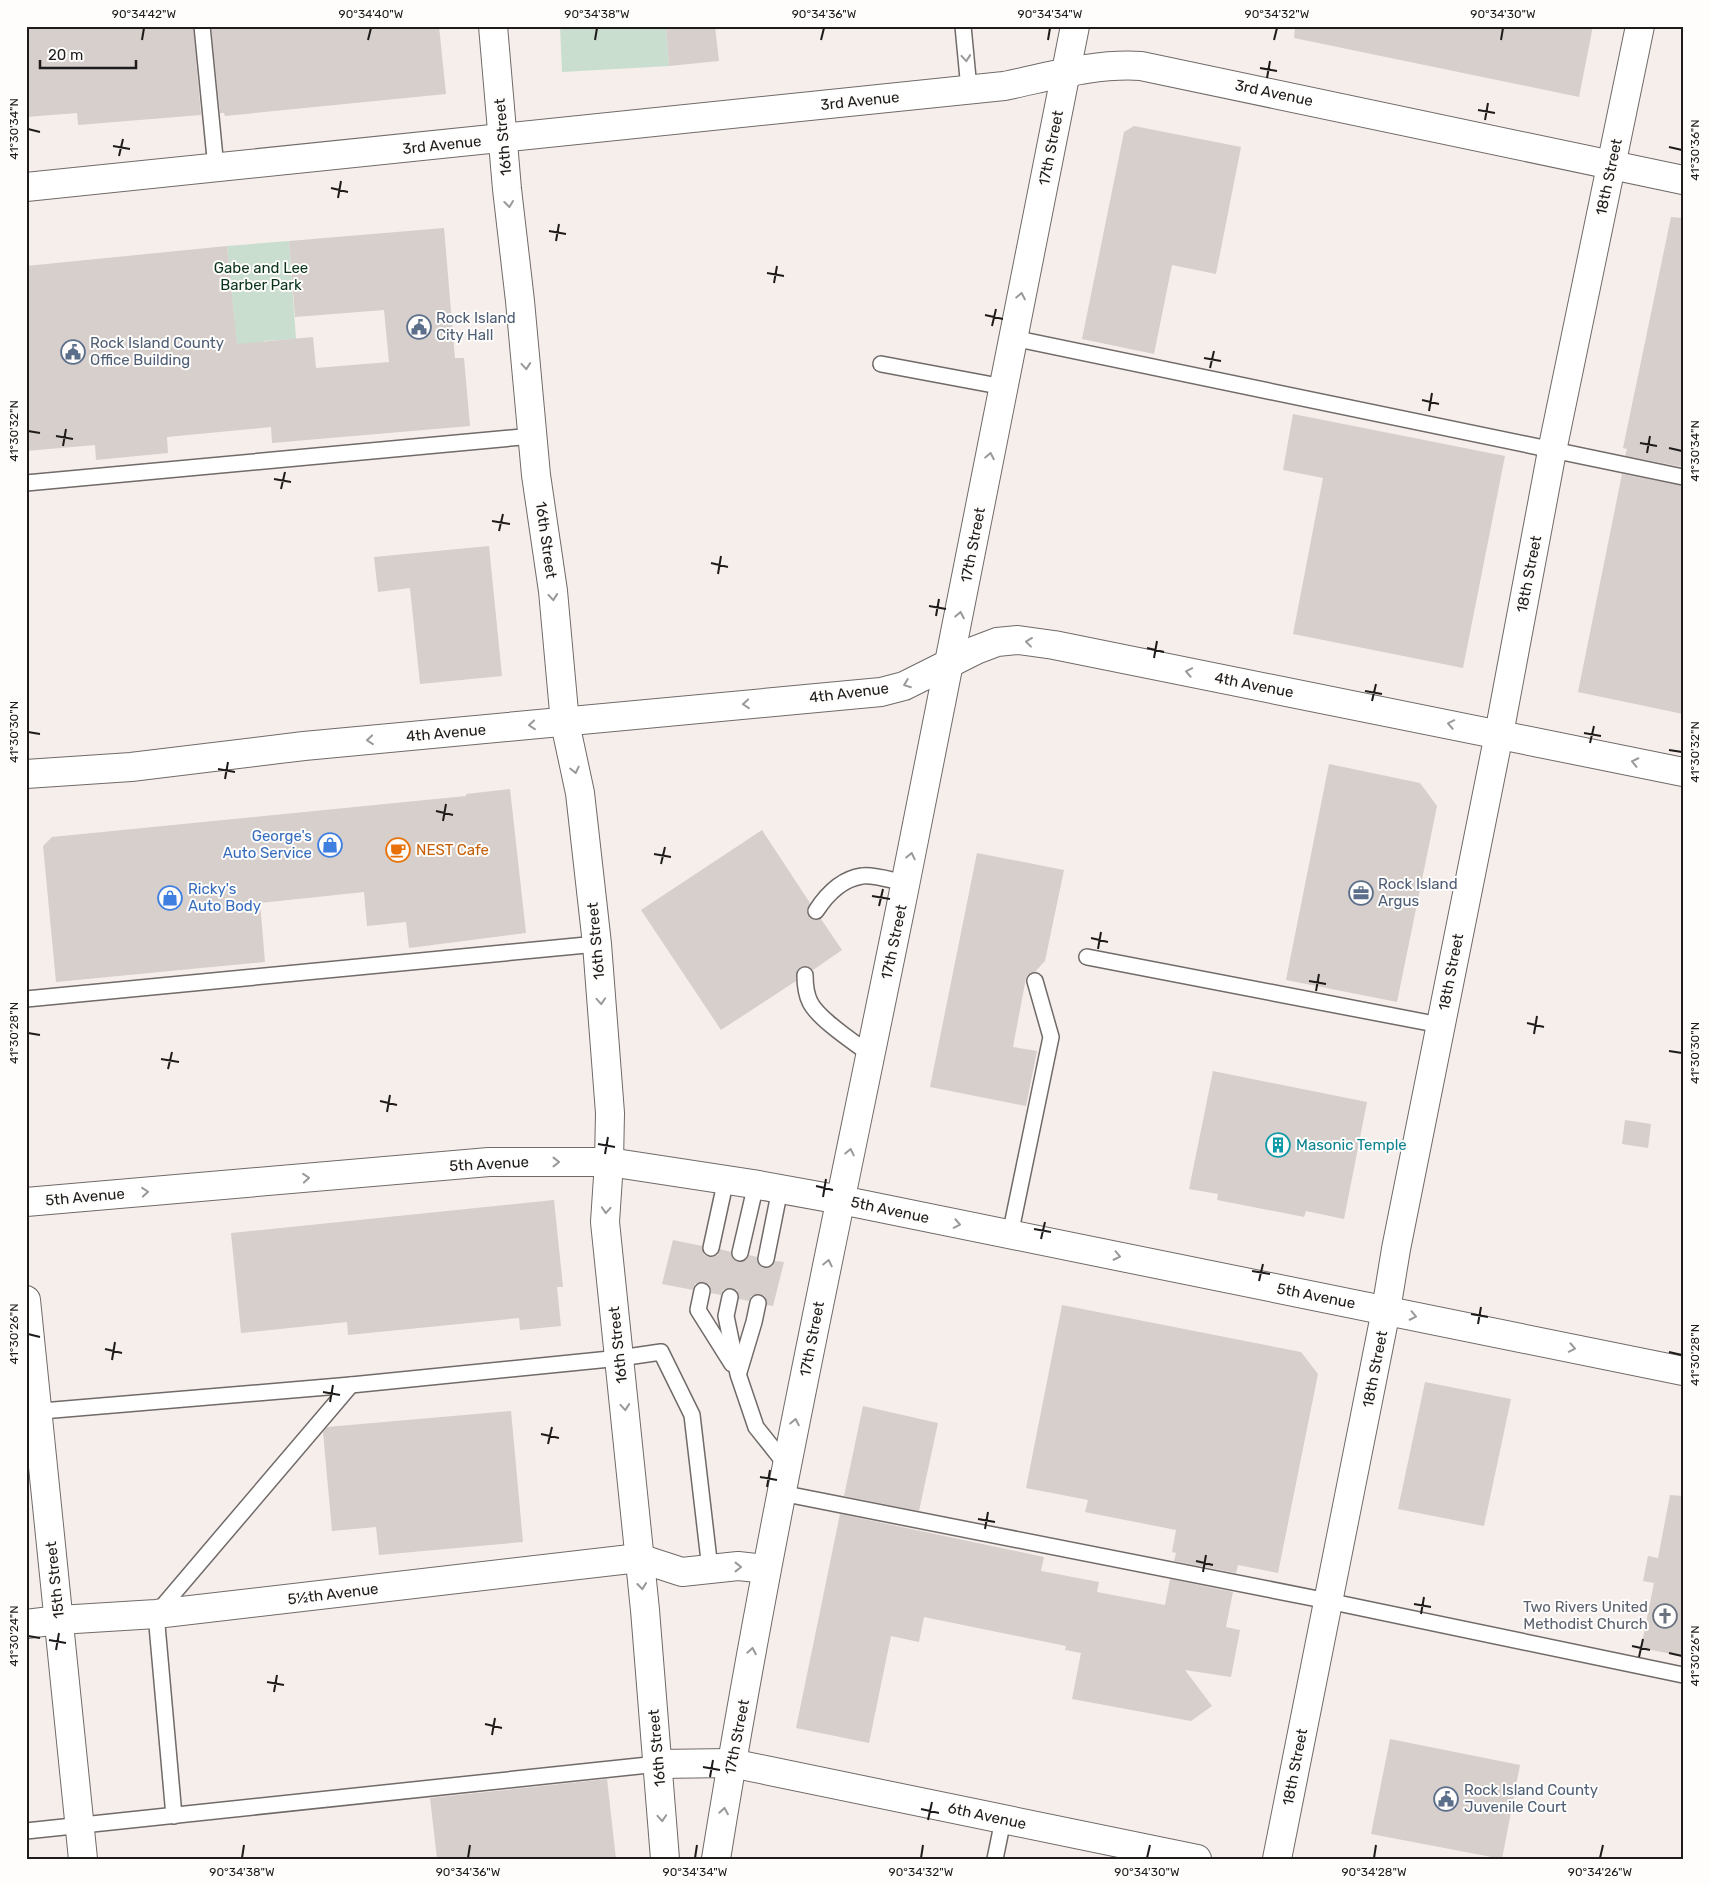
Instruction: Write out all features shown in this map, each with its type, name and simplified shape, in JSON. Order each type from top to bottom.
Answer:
[{"type":"street","name":"16th Street","points":[[493,26],[502,138],[533,436],[553,591],[565,722],[580,793],[597,944],[610,1113],[605,1222],[639,1558],[665,1859]]},
{"type":"street","name":"17th Street","points":[[716,1859],[766,1569],[906,883],[1075,26]]},
{"type":"street","name":"18th Street","points":[[1277,1859],[1386,1310],[1440,1025],[1499,734],[1552,451],[1640,26]]},
{"type":"street","name":"3rd Avenue","points":[[26,187],[1004,86],[1066,73],[1122,65],[1142,66],[1683,180]]},
{"type":"street","name":"4th Avenue","points":[[26,774],[130,767],[295,747],[881,692],[904,686],[976,650],[997,642],[1018,640],[1054,645],[1683,772]]},
{"type":"street","name":"5th Avenue","points":[[26,1202],[489,1162],[609,1162],[841,1200],[1683,1371]]},
{"type":"street","name":"15th Street","points":[[26,1300],[32,1412],[59,1620],[83,1859]]},
{"type":"street","points":[[639,1558],[682,1572],[738,1566],[766,1569]]},
{"type":"street","name":"5½th Avenue","points":[[26,1624],[156,1614],[639,1558]]},
{"type":"street","name":"6th Avenue","points":[[658,1764],[731,1764],[1197,1859]]},
{"type":"lane","points":[[202,26],[216,168]]},
{"type":"lane","points":[[963,26],[969,89]]},
{"type":"lane","points":[[1013,338],[1683,477]]},
{"type":"lane","points":[[881,364],[1004,387]]},
{"type":"lane","points":[[26,483],[533,436]]},
{"type":"lane","points":[[816,911],[823,900],[840,884],[861,876],[906,883]]},
{"type":"lane","points":[[26,999],[597,944]]},
{"type":"lane","points":[[1087,958],[1440,1025]]},
{"type":"lane","points":[[804,975],[806,990],[811,1004],[832,1026],[871,1055]]},
{"type":"lane","points":[[1010,1235],[1051,1037],[1035,982]]},
{"type":"lane","points":[[711,1248],[726,1180]]},
{"type":"lane","points":[[740,1253],[768,1187]]},
{"type":"lane","points":[[766,1259],[768,1187]]},
{"type":"lane","points":[[702,1291],[698,1310],[738,1374]]},
{"type":"lane","points":[[730,1298],[726,1316],[738,1374],[756,1427],[787,1466]]},
{"type":"lane","points":[[738,1374],[758,1303]]},
{"type":"lane","points":[[32,1412],[351,1385],[620,1358],[661,1352],[692,1415],[710,1569]]},
{"type":"lane","points":[[174,1816],[156,1614],[351,1385]]},
{"type":"lane","points":[[781,1493],[1328,1601],[1683,1675]]},
{"type":"lane","points":[[26,1831],[658,1764]]},
{"type":"lane","points":[[995,1859],[1003,1820]]},
{"type":"green space","points":[[560,26],[666,26],[669,66],[562,72]]},
{"type":"green space","name":"Gabe and Lee Barber Park","points":[[289,241],[296,339],[264,341],[265,354],[238,358],[227,246]]},
{"type":"building","points":[[26,26],[193,26],[201,115],[78,125],[77,113],[26,117]]},
{"type":"building","points":[[211,26],[439,26],[446,94],[225,116],[224,113],[220,113]]},
{"type":"building","points":[[666,26],[715,26],[719,61],[669,66]]},
{"type":"building","points":[[1295,26],[1593,26],[1579,97],[1294,38]]},
{"type":"building","points":[[1134,126],[1241,147],[1216,274],[1172,265],[1154,354],[1082,339],[1124,132]]},
{"type":"building","points":[[1671,217],[1683,218],[1683,467],[1625,456],[1627,449],[1623,448]]},
{"type":"building","points":[[444,228],[455,358],[464,358],[470,426],[272,443],[271,427],[167,437],[168,453],[96,460],[95,445],[26,451],[26,266],[227,246],[237,344],[313,337],[316,368],[389,362],[384,310],[295,317],[289,241]]},
{"type":"building","points":[[1293,414],[1505,456],[1463,668],[1293,634],[1323,478],[1283,470]]},
{"type":"building","points":[[1622,474],[1683,486],[1683,714],[1578,692]]},
{"type":"building","points":[[489,546],[502,676],[420,684],[410,588],[378,592],[374,557]]},
{"type":"building","name":"Rock Island Argus","points":[[1329,764],[1420,783],[1437,806],[1397,1002],[1286,980]]},
{"type":"building","points":[[510,789],[526,933],[409,948],[406,922],[367,926],[364,892],[260,903],[265,962],[56,982],[43,846],[52,837],[466,796],[466,794]]},
{"type":"building","points":[[762,830],[810,903],[807,910],[808,915],[815,920],[821,919],[842,950],[813,970],[805,966],[800,967],[797,971],[796,981],[721,1030],[641,910]]},
{"type":"building","points":[[977,853],[1064,870],[1045,961],[1035,972],[1029,974],[1026,978],[1013,1047],[1037,1051],[1026,1106],[930,1087]]},
{"type":"building","name":"Masonic Temple","points":[[1213,1071],[1367,1102],[1344,1219],[1306,1211],[1304,1217],[1217,1200],[1218,1194],[1189,1189]]},
{"type":"building","points":[[1625,1120],[1651,1124],[1648,1148],[1622,1144]]},
{"type":"building","points":[[554,1200],[563,1287],[557,1287],[561,1326],[520,1330],[519,1318],[348,1335],[347,1322],[241,1333],[231,1233]]},
{"type":"building","points":[[673,1240],[702,1246],[704,1255],[710,1257],[718,1255],[720,1249],[731,1252],[733,1259],[738,1262],[746,1260],[749,1255],[757,1257],[757,1262],[764,1268],[769,1268],[775,1261],[784,1262],[773,1306],[767,1305],[765,1296],[759,1294],[751,1296],[749,1301],[739,1299],[737,1290],[731,1288],[723,1290],[721,1295],[711,1293],[709,1284],[703,1282],[695,1284],[693,1290],[662,1284]]},
{"type":"building","points":[[1062,1305],[1301,1352],[1318,1374],[1278,1573],[1238,1565],[1236,1573],[1174,1561],[1176,1553],[1172,1552],[1176,1530],[1085,1512],[1088,1500],[1026,1488]]},
{"type":"building","points":[[1425,1382],[1511,1399],[1484,1526],[1398,1509]]},
{"type":"building","points":[[863,1406],[938,1423],[919,1511],[844,1496]]},
{"type":"building","points":[[511,1411],[523,1542],[379,1555],[376,1527],[332,1531],[323,1432],[327,1427]]},
{"type":"building","name":"Two Rivers United Methodist Church","points":[[1670,1495],[1683,1496],[1683,1656],[1641,1648],[1654,1583],[1643,1581],[1648,1556],[1658,1558]]},
{"type":"building","points":[[840,1514],[1044,1557],[1041,1571],[1099,1582],[1097,1592],[1165,1605],[1170,1579],[1233,1592],[1226,1627],[1240,1630],[1231,1677],[1185,1670],[1212,1706],[1191,1721],[1072,1699],[1081,1653],[1065,1650],[1066,1646],[924,1617],[919,1642],[891,1636],[869,1743],[796,1728]]},
{"type":"building","name":"Rock Island County Juvenile Court","points":[[1390,1739],[1520,1765],[1502,1859],[1371,1834]]},
{"type":"building","points":[[607,1779],[616,1859],[437,1859],[430,1798]]},
{"type":"place","name":"Rock Island City Hall","points":[[419,327]]},
{"type":"place","name":"Rock Island County Office Building","points":[[73,352]]},
{"type":"place","name":"George's Auto Service","points":[[330,845]]},
{"type":"place","name":"NEST Cafe","points":[[398,850]]},
{"type":"place","name":"Rock Island Argus","points":[[1361,893]]},
{"type":"place","name":"Ricky's Auto Body","points":[[170,898]]},
{"type":"place","name":"Masonic Temple","points":[[1278,1145]]},
{"type":"place","name":"Two Rivers United Methodist Church","points":[[1665,1616]]},
{"type":"place","name":"Rock Island County Juvenile Court","points":[[1446,1799]]}]
